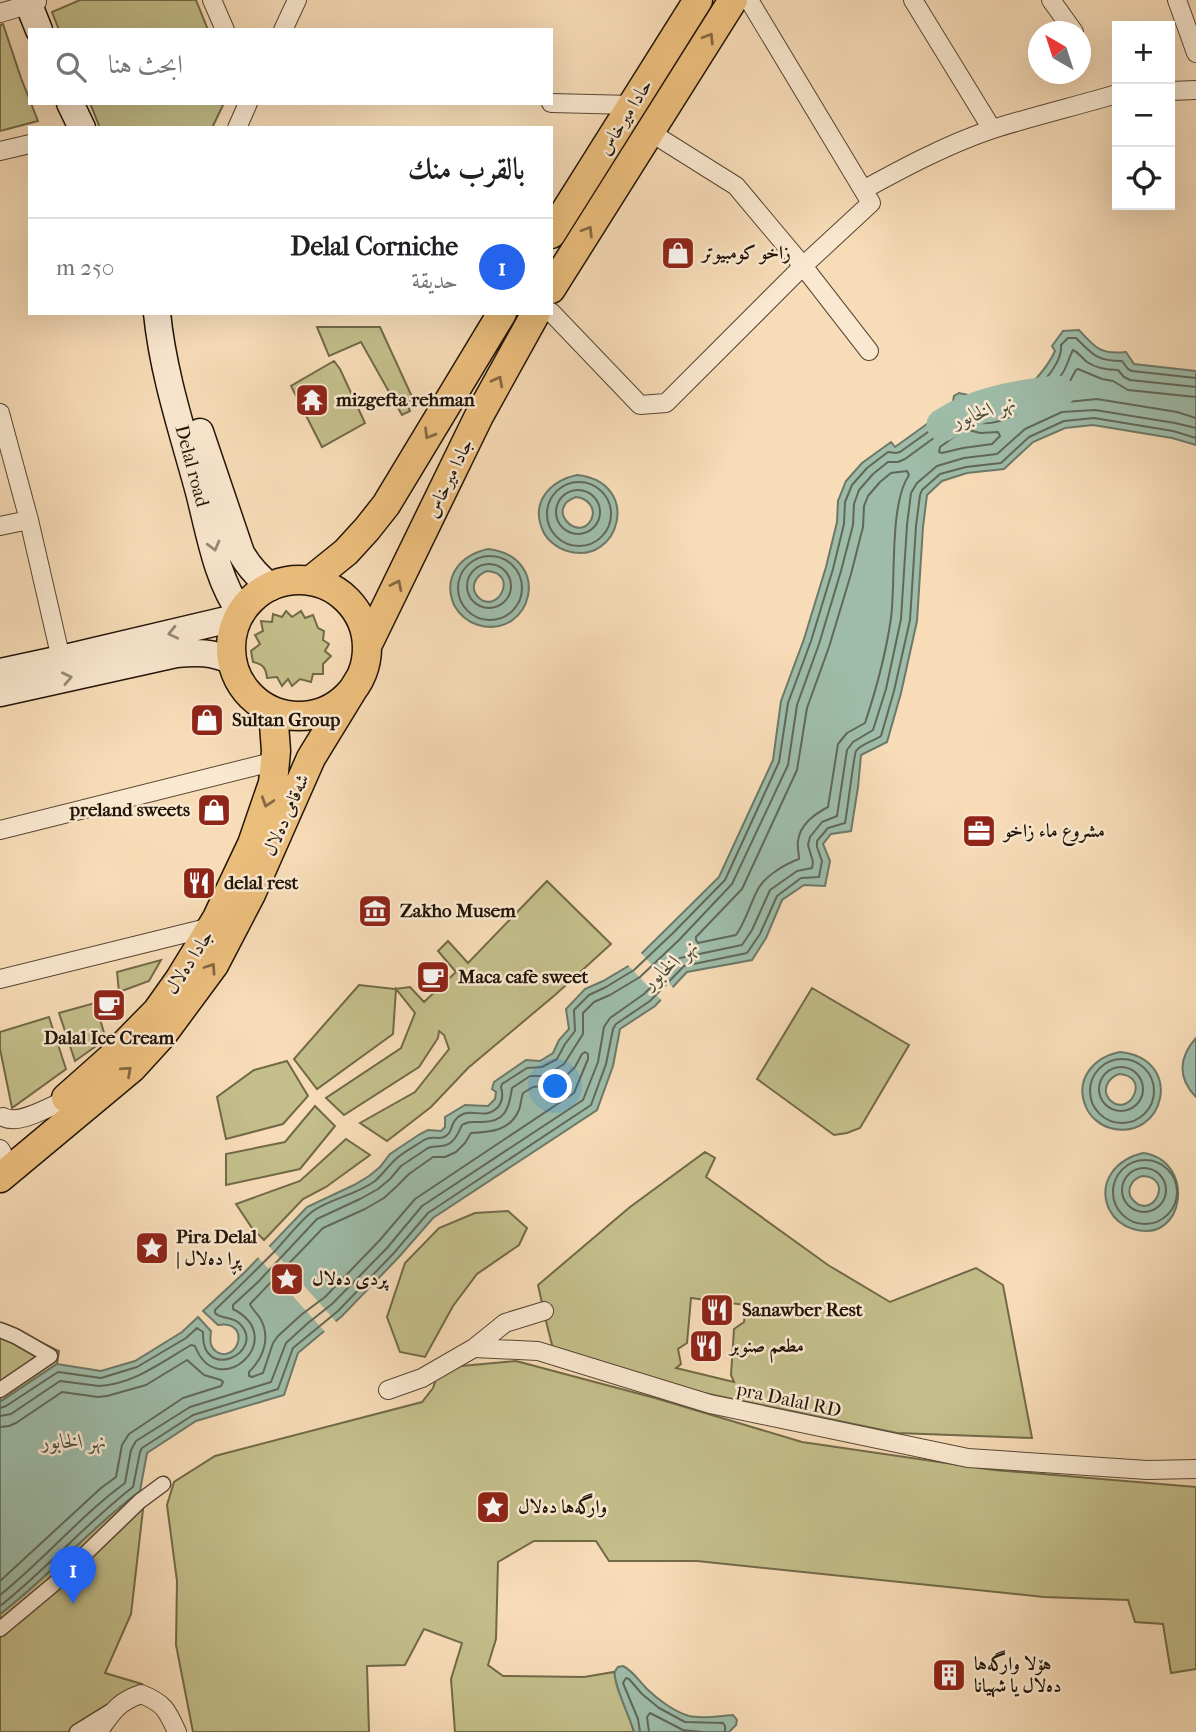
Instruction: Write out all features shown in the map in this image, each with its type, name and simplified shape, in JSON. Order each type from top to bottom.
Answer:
[{"type":"main road","name":"حادا ميرخاس","points":[[553,231],[698,0]]},
{"type":"main road","points":[[553,286],[733,0]]},
{"type":"main road","points":[[32,2],[38,28]]},
{"type":"main road","points":[[72,105],[81,126]]},
{"type":"main road","name":"Delal road","points":[[159,315],[166,370],[226,588],[240,615]]},
{"type":"main road","name":"Delal road","points":[[160,315],[241,553],[249,566],[271,587]]},
{"type":"main road","points":[[310,581],[346,552],[386,505],[501,315]]},
{"type":"main road","name":"جادا ميرخاس","points":[[367,646],[479,416],[535,315]]},
{"type":"main road","points":[[290,581],[310,581],[332,589],[350,603],[363,623],[367,646],[366,663],[352,691],[330,709],[302,716],[287,715],[261,705],[242,685],[233,661],[235,625],[259,593],[290,581]]},
{"type":"main road","points":[[0,672],[240,615]]},
{"type":"main road","points":[[0,692],[176,654],[201,652],[233,661]]},
{"type":"main road","name":"شەقامی دەلال","points":[[171,1024],[214,965],[233,930],[311,758],[360,678]]},
{"type":"main road","name":"جادا دەلال","points":[[1,1158],[111,1058],[157,1011],[179,980],[211,927],[252,844],[267,804],[276,761],[273,711]]},
{"type":"main road","name":"جادا دەلال","points":[[1,1158],[132,1068],[171,1024]]},
{"type":"street","points":[[212,0],[224,28]]},
{"type":"street","points":[[284,28],[297,0]]},
{"type":"street","points":[[553,314],[640,405],[666,403],[803,266],[871,203],[749,0]]},
{"type":"street","points":[[913,0],[992,129]]},
{"type":"street","points":[[1051,0],[1066,21]]},
{"type":"street","points":[[1177,0],[1196,53]]},
{"type":"street","points":[[0,13],[32,2]]},
{"type":"street","points":[[1175,91],[1196,90]]},
{"type":"street","points":[[863,190],[908,164],[992,129],[1112,95]]},
{"type":"street","points":[[553,103],[632,105]]},
{"type":"street","points":[[238,126],[247,105]]},
{"type":"street","points":[[650,132],[736,186],[869,351]]},
{"type":"street","points":[[0,151],[28,144]]},
{"type":"street","points":[[0,413],[29,520],[61,659]]},
{"type":"street","points":[[0,526],[29,520]]},
{"type":"street","points":[[0,830],[276,761]]},
{"type":"street","points":[[0,979],[211,927]]},
{"type":"street","points":[[3,1117],[9,1120],[20,1119],[60,1103]]},
{"type":"street","points":[[388,1390],[422,1378],[474,1348],[505,1323],[544,1311]]},
{"type":"street","points":[[0,1330],[50,1356],[0,1390]]},
{"type":"street","name":"pra Dalal RD","points":[[474,1348],[538,1351],[710,1404],[968,1458],[1147,1470],[1196,1469]]},
{"type":"street","points":[[0,1629],[54,1584],[139,1501],[163,1484]]},
{"type":"street","points":[[77,1732],[125,1700],[141,1694],[157,1700],[169,1715],[177,1732]]},
{"type":"street","points":[[98,1732],[116,1708]]},
{"type":"shaded area","points":[[80,0],[196,0],[207,28],[58,28],[52,12]]},
{"type":"shaded area","points":[[3,24],[28,96],[28,105],[32,105],[38,121],[0,131],[0,25]]},
{"type":"shaded area","points":[[91,105],[223,105],[213,126],[99,126]]},
{"type":"shaded area","points":[[317,327],[380,327],[413,399],[407,404],[410,411],[402,415],[361,342],[329,356]]},
{"type":"shaded area","points":[[334,361],[365,423],[322,447],[291,386]]},
{"type":"shaded area","points":[[286,611],[292,617],[301,611],[305,618],[313,615],[318,628],[324,631],[323,640],[329,644],[325,651],[331,656],[323,664],[323,674],[313,674],[311,682],[300,679],[292,686],[288,679],[282,686],[277,677],[267,678],[263,667],[253,662],[251,651],[260,644],[255,635],[263,631],[261,621],[272,622],[273,614],[282,617]]},
{"type":"shaded area","points":[[547,881],[611,944],[555,995],[468,1068],[431,1107],[387,1141],[360,1123],[415,1092],[449,1049],[444,1035],[439,1031],[438,1038],[419,1067],[344,1115],[326,1098],[401,1048],[415,1013],[396,989],[393,1034],[317,1089],[294,1059],[359,985],[395,989],[410,987],[424,1002],[456,972],[438,951],[448,941],[468,963]]},
{"type":"shaded area","points":[[161,960],[149,981],[119,992],[117,972]]},
{"type":"shaded area","points":[[812,988],[909,1045],[860,1128],[847,1133],[834,1135],[757,1079]]},
{"type":"shaded area","points":[[95,1003],[106,1039],[75,1061],[59,1013]]},
{"type":"shaded area","points":[[49,1017],[66,1069],[12,1108],[0,1049],[0,1032]]},
{"type":"shaded area","points":[[287,1061],[308,1096],[283,1124],[226,1139],[217,1097],[254,1070]]},
{"type":"shaded area","points":[[315,1106],[335,1126],[300,1169],[226,1185],[226,1154],[285,1142]]},
{"type":"shaded area","points":[[346,1139],[370,1155],[326,1187],[303,1199],[264,1240],[252,1228],[236,1204],[300,1181]]},
{"type":"shaded area","points":[[705,1152],[715,1158],[706,1177],[828,1265],[890,1302],[976,1268],[1003,1285],[1032,1438],[897,1433],[699,1392],[553,1349],[538,1285],[630,1207]],"holes":[[[691,1298],[746,1305],[744,1322],[734,1329],[731,1375],[734,1382],[676,1368],[681,1364],[678,1349],[687,1343]]]},
{"type":"shaded area","points":[[508,1211],[527,1228],[519,1245],[477,1274],[453,1306],[425,1357],[400,1352],[387,1317],[405,1263],[439,1228],[475,1213]]},
{"type":"shaded area","points":[[0,1323],[59,1351],[57,1364],[0,1402]]},
{"type":"shaded area","points":[[516,1361],[655,1398],[802,1442],[994,1470],[1196,1487],[1196,1669],[1171,1673],[1163,1624],[1135,1622],[1128,1600],[1044,1597],[697,1561],[609,1561],[596,1541],[534,1541],[498,1562],[496,1639],[488,1665],[503,1676],[584,1677],[614,1672],[634,1732],[455,1732],[451,1679],[462,1643],[424,1629],[405,1665],[367,1666],[369,1732],[193,1732],[176,1645],[177,1581],[167,1505],[174,1482],[215,1456],[422,1402],[433,1388],[440,1368]]},
{"type":"shaded area","points":[[140,1491],[145,1492],[131,1614],[105,1673],[142,1684],[141,1694],[74,1732],[0,1732],[0,1614]]},
{"type":"water","name":"نهر الخابور","points":[[1079,330],[1099,349],[1126,352],[1134,364],[1196,371],[1196,445],[1172,438],[1093,425],[1065,428],[1033,442],[1004,469],[967,473],[942,481],[927,495],[917,621],[901,693],[887,742],[861,755],[851,831],[831,834],[823,844],[830,861],[825,886],[804,885],[782,900],[766,938],[752,960],[687,972],[655,1006],[620,1029],[613,1066],[597,1110],[433,1218],[342,1316],[298,1353],[284,1395],[196,1421],[147,1453],[140,1491],[0,1614],[0,1402],[57,1364],[101,1371],[135,1361],[182,1332],[198,1317],[211,1331],[214,1350],[224,1354],[231,1352],[238,1341],[235,1329],[229,1325],[218,1325],[203,1311],[246,1271],[307,1207],[369,1176],[390,1154],[420,1134],[428,1130],[441,1131],[445,1127],[445,1117],[465,1105],[488,1106],[495,1099],[496,1092],[492,1089],[494,1082],[526,1060],[540,1061],[553,1053],[559,1040],[569,1029],[566,1009],[585,989],[630,965],[719,877],[773,760],[781,701],[826,567],[837,522],[838,501],[846,481],[862,463],[891,442],[895,447],[952,406],[954,396],[959,393],[968,395],[981,407],[1016,397],[1047,365],[1055,351],[1052,346],[1063,331]]},
{"type":"water","points":[[577,475],[598,481],[611,492],[617,506],[617,522],[611,536],[600,547],[585,553],[567,551],[556,546],[545,534],[540,521],[539,511],[545,494],[567,478]],"holes":[[[576,497],[590,504],[593,516],[585,526],[579,528],[567,521],[563,508],[567,502]]]},
{"type":"water","points":[[488,549],[509,555],[522,566],[528,581],[528,596],[522,610],[512,621],[497,626],[478,625],[467,620],[454,605],[450,585],[452,576],[462,562]],"holes":[[[487,571],[497,573],[504,585],[498,598],[485,601],[478,597],[474,585],[480,575]]]},
{"type":"water","points":[[1196,1038],[1196,1097],[1186,1082],[1182,1068],[1186,1053]]},
{"type":"water","points":[[1120,1052],[1141,1058],[1154,1069],[1160,1083],[1160,1098],[1154,1112],[1144,1123],[1129,1129],[1110,1128],[1099,1123],[1088,1111],[1083,1097],[1083,1087],[1089,1071],[1095,1064]],"holes":[[[1119,1074],[1129,1076],[1136,1088],[1130,1101],[1117,1104],[1110,1100],[1106,1088],[1112,1078]]]},
{"type":"water","points":[[1143,1153],[1160,1159],[1171,1170],[1177,1184],[1178,1200],[1173,1214],[1164,1225],[1151,1231],[1133,1229],[1122,1224],[1111,1213],[1106,1199],[1106,1189],[1112,1173],[1125,1160]],"holes":[[[1142,1176],[1152,1178],[1159,1189],[1154,1202],[1141,1205],[1134,1201],[1130,1186]]]},
{"type":"water","points":[[623,1666],[656,1697],[678,1712],[699,1717],[733,1715],[737,1720],[736,1725],[729,1732],[634,1732],[615,1677],[615,1671]]},
{"type":"pier","points":[[639,951],[675,990],[663,1002],[626,963]]},
{"type":"pier","points":[[267,1244],[338,1324],[326,1333],[256,1255]]},
{"type":"waterway","name":"نهر الخابور","points":[[943,425],[984,406],[1013,398],[1058,392]]},
{"type":"place","name":"زاخو كومبيوتر","points":[[678,253]]},
{"type":"place","name":"mizgefta rehman","points":[[312,400]]},
{"type":"place","name":"Sultan Group","points":[[207,720]]},
{"type":"place","name":"preland sweets","points":[[214,810]]},
{"type":"place","name":"مشروع ماء زاخو","points":[[979,831]]},
{"type":"place","name":"delal rest","points":[[199,883]]},
{"type":"place","name":"Zakho Musem","points":[[375,911]]},
{"type":"place","name":"Maca cafe sweet","points":[[433,977]]},
{"type":"place","name":"Dalal Ice Cream","points":[[109,1005]]},
{"type":"place","name":"Pira Delal | پڕا دەلال","points":[[152,1248]]},
{"type":"place","name":"پردی دەلال","points":[[287,1279]]},
{"type":"place","name":"Sanawber Rest","points":[[717,1310]]},
{"type":"place","name":"مطعم صنوبر","points":[[706,1346]]},
{"type":"place","name":"وارگەها دەلال","points":[[493,1507]]},
{"type":"place","name":"Delal Corniche","points":[[73,1604]]},
{"type":"place","name":"هۆلا وارگەها دەلال یا شهیانا","points":[[949,1675]]}]
